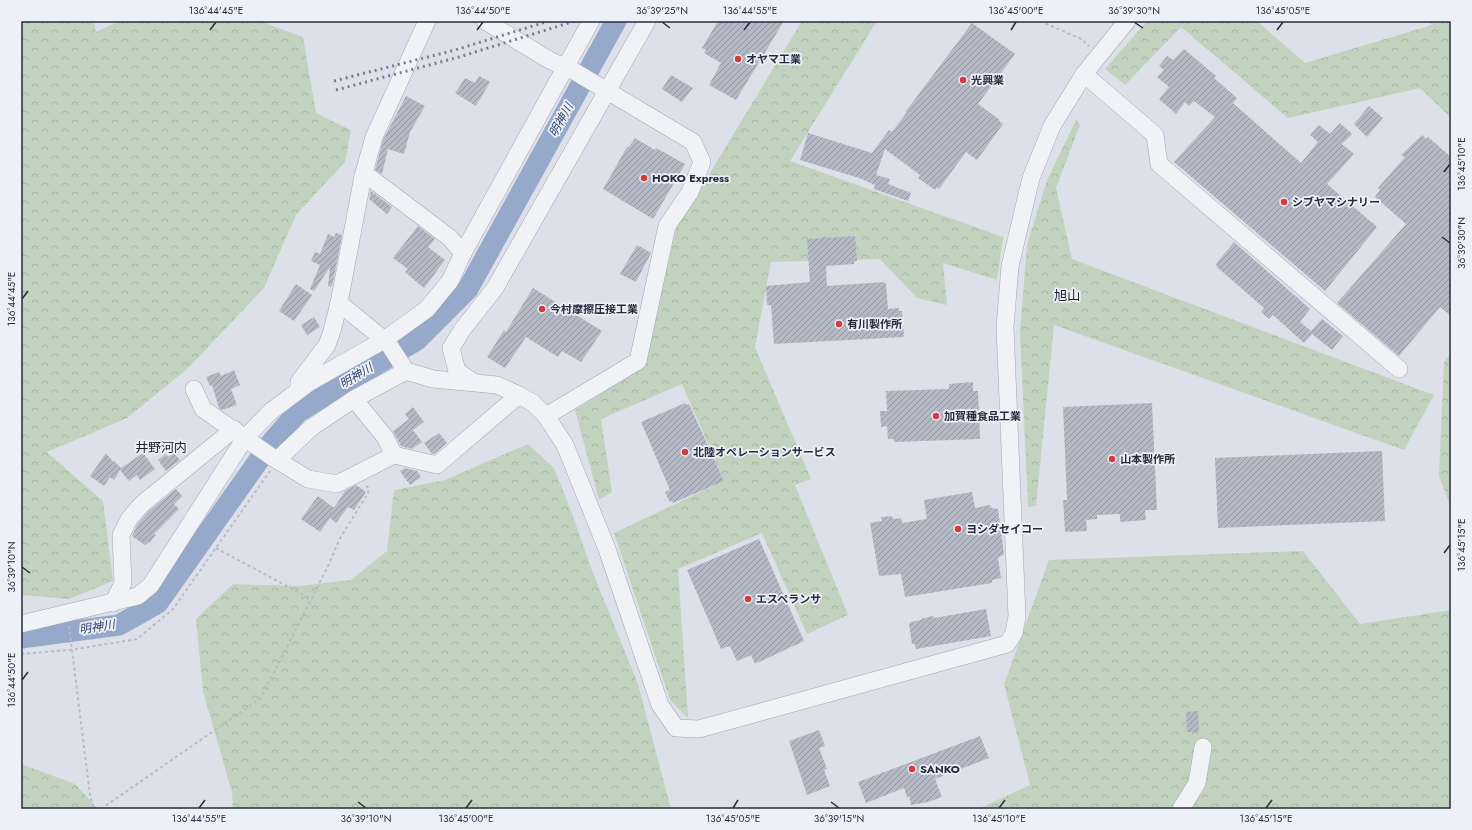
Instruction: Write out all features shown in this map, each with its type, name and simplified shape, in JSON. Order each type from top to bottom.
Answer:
[{"type":"street","points":[[300,389],[299,382],[327,345],[332,331],[339,303],[363,176],[374,137],[427,21]]},
{"type":"street","points":[[485,21],[551,62],[569,69],[602,87],[693,142],[702,162],[690,192],[666,226],[638,361],[546,416]]},
{"type":"street","points":[[113,603],[123,583],[120,535],[129,519],[142,504],[244,437],[270,412],[310,382],[386,341],[427,309],[450,282],[463,253],[569,69],[591,21]]},
{"type":"street","points":[[473,382],[457,371],[451,348],[462,330],[495,288],[602,87],[646,21]]},
{"type":"street","points":[[339,303],[386,341],[406,371],[433,379],[497,385],[533,403],[546,416],[565,444],[607,549],[660,705],[676,728],[700,729],[1006,644],[1014,633],[1017,616],[1005,327],[1010,266],[1031,178],[1052,126],[1084,74],[1127,21]]},
{"type":"street","points":[[1084,74],[1155,135],[1159,164],[1399,369]]},
{"type":"street","points":[[363,176],[372,179],[450,238],[463,253]]},
{"type":"street","points":[[274,459],[312,426],[354,399],[406,371]]},
{"type":"street","points":[[194,388],[203,409],[274,459],[308,479],[337,484],[394,455],[436,465],[519,395]]},
{"type":"street","points":[[354,399],[385,437],[394,455]]},
{"type":"street","points":[[21,624],[138,596],[151,585],[244,437]]},
{"type":"street","points":[[1181,809],[1198,783],[1203,747]]},
{"type":"path","points":[[1040,21],[1081,39],[1100,54]]},
{"type":"path","points":[[101,809],[261,698],[339,540],[368,493],[367,486],[352,476]]},
{"type":"path","points":[[216,548],[311,599]]},
{"type":"path","points":[[68,626],[90,795],[94,809]]},
{"type":"green space","points":[[21,21],[94,21],[96,32],[119,21],[260,21],[303,37],[316,113],[351,130],[345,162],[296,215],[264,288],[187,369],[127,418],[47,452],[103,501],[113,581],[69,599],[21,595]]},
{"type":"green space","points":[[802,21],[877,21],[790,161],[1003,237],[997,280],[943,263],[947,305],[917,298],[880,259],[771,262],[755,347],[811,479],[795,485],[848,615],[807,634],[762,533],[678,569],[688,718],[670,700],[614,533],[724,481],[682,384],[601,419],[612,492],[599,500],[575,410],[645,366],[676,229]]},
{"type":"green space","points":[[1147,21],[1257,21],[1305,63],[1432,25],[1428,21],[1451,21],[1451,118],[1420,88],[1288,118],[1181,27],[1125,85],[1105,69]]},
{"type":"green space","points":[[1076,120],[1080,125],[1056,188],[1072,259],[1434,395],[1404,450],[1054,325],[1036,506],[1028,507],[1020,332],[1027,245],[1047,180]]},
{"type":"green space","points":[[1451,353],[1451,508],[1439,476],[1444,362]]},
{"type":"green space","points":[[528,444],[554,468],[574,519],[591,568],[638,684],[671,809],[233,809],[232,793],[203,691],[196,619],[233,584],[298,586],[351,580],[387,551],[394,490],[445,480]]},
{"type":"green space","points":[[1303,551],[1360,624],[1451,610],[1451,809],[978,809],[1030,785],[1004,684],[1049,560]]},
{"type":"green space","points":[[21,764],[75,784],[98,809],[21,809]]},
{"type":"building","name":"オヤマ工業","points":[[718,21],[784,21],[736,100],[709,85],[721,63],[704,53],[706,50],[702,48]]},
{"type":"building","name":"光興業","points":[[972,23],[1015,54],[978,104],[1000,120],[999,121],[1003,124],[977,160],[966,152],[939,189],[937,187],[935,190],[918,178],[920,175],[885,149],[876,175],[890,179],[888,184],[911,193],[908,201],[874,189],[875,185],[859,178],[800,160],[808,133],[872,153],[889,130],[892,132]]},
{"type":"building","name":"シブヤマシナリー","points":[[1184,49],[1216,76],[1214,78],[1237,98],[1233,103],[1301,163],[1318,142],[1310,135],[1319,125],[1330,134],[1340,123],[1352,134],[1342,144],[1354,154],[1327,184],[1377,227],[1325,291],[1174,162],[1215,117],[1194,101],[1189,106],[1185,102],[1176,114],[1159,99],[1169,87],[1157,77],[1164,70],[1159,66],[1167,56],[1173,60]]},
{"type":"building","points":[[671,75],[693,88],[682,102],[662,89]]},
{"type":"building","points":[[479,76],[490,82],[476,106],[455,93],[465,78],[475,83]]},
{"type":"building","points":[[406,96],[425,106],[410,132],[404,154],[388,149],[382,174],[375,170],[383,140]]},
{"type":"building","points":[[1369,106],[1383,118],[1367,137],[1354,124]]},
{"type":"building","points":[[1422,135],[1426,139],[1428,137],[1451,157],[1451,316],[1440,307],[1399,356],[1337,303],[1406,224],[1375,197],[1380,190],[1378,188],[1405,157],[1401,155]]},
{"type":"building","name":"HOKO Express","points":[[635,138],[655,150],[656,148],[685,164],[653,219],[603,189],[627,147],[629,147]]},
{"type":"building","points":[[371,191],[392,207],[387,214],[369,199]]},
{"type":"building","points":[[418,226],[435,239],[428,247],[445,260],[424,288],[405,272],[408,269],[393,258]]},
{"type":"building","points":[[336,233],[342,235],[333,282],[331,287],[328,286],[330,267],[314,291],[310,289],[320,265],[311,261],[315,252],[320,254],[328,234],[334,237]]},
{"type":"building","name":"有川製作所","points":[[855,236],[857,261],[854,261],[854,264],[826,266],[827,286],[884,282],[886,284],[888,309],[899,308],[899,311],[902,311],[904,337],[774,344],[771,305],[767,305],[766,286],[810,282],[807,239]]},
{"type":"building","points":[[1234,242],[1310,309],[1300,322],[1311,331],[1322,319],[1343,336],[1332,350],[1312,334],[1304,343],[1273,315],[1269,319],[1261,312],[1264,308],[1217,267],[1216,264]]},
{"type":"building","points":[[637,245],[651,253],[636,282],[620,274]]},
{"type":"building","points":[[296,284],[312,295],[294,321],[279,311]]},
{"type":"building","name":"今村摩擦圧接工業","points":[[533,288],[602,331],[581,362],[562,351],[558,357],[526,337],[505,368],[487,357],[504,330],[506,332]]},
{"type":"building","points":[[314,317],[320,327],[307,335],[301,325]]},
{"type":"building","points":[[234,370],[240,385],[231,389],[237,405],[222,410],[219,408],[212,385],[210,386],[206,377],[219,372],[221,376]]},
{"type":"building","name":"加賀種食品工業","points":[[973,382],[973,391],[978,391],[980,439],[894,442],[894,439],[888,439],[887,426],[881,427],[880,411],[887,411],[886,391],[949,389],[949,384]]},
{"type":"building","name":"北陸オペレーションサービス","points":[[685,403],[686,405],[689,404],[724,481],[673,503],[672,501],[670,502],[665,492],[670,490],[641,422]]},
{"type":"building","name":"山本製作所","points":[[1152,403],[1157,510],[1145,510],[1146,520],[1120,522],[1120,514],[1097,515],[1097,519],[1086,520],[1087,531],[1065,532],[1063,500],[1067,500],[1063,407]]},
{"type":"building","points":[[413,407],[424,422],[413,430],[422,442],[412,449],[401,446],[393,431],[409,419],[405,414]]},
{"type":"building","points":[[439,433],[447,443],[432,454],[424,443]]},
{"type":"building","points":[[1382,451],[1385,521],[1218,528],[1215,458]]},
{"type":"building","points":[[106,453],[113,462],[114,461],[121,468],[143,453],[155,469],[140,480],[137,475],[129,481],[120,470],[114,480],[110,477],[104,486],[90,476]]},
{"type":"building","points":[[174,453],[180,460],[166,471],[158,460],[166,454],[168,457]]},
{"type":"building","points":[[405,468],[417,471],[421,477],[410,485],[400,471]]},
{"type":"building","points":[[356,485],[366,492],[354,510],[348,507],[336,523],[330,518],[320,532],[301,519],[318,496],[334,508],[345,491]]},
{"type":"building","points":[[176,489],[182,496],[174,504],[179,509],[154,534],[156,535],[149,543],[148,542],[145,545],[132,536],[137,525],[149,511]]},
{"type":"building","name":"ヨシダセイコー","points":[[972,492],[975,508],[990,505],[991,508],[998,509],[1004,554],[998,558],[1001,578],[992,580],[992,583],[905,597],[901,574],[879,576],[870,523],[882,521],[881,517],[892,516],[893,519],[901,518],[902,523],[927,519],[924,500]]},
{"type":"building","name":"エスペランサ","points":[[759,539],[804,641],[755,664],[751,655],[737,661],[730,646],[721,649],[687,570]]},
{"type":"building","points":[[986,609],[991,636],[916,649],[915,644],[912,644],[909,624],[911,622],[933,616],[934,618]]},
{"type":"building","points":[[1198,711],[1199,732],[1187,732],[1186,712]]},
{"type":"building","points":[[819,730],[825,746],[819,748],[827,769],[824,770],[830,786],[807,795],[789,741]]},
{"type":"building","points":[[980,736],[989,758],[935,779],[942,797],[928,802],[911,805],[909,796],[907,797],[904,788],[866,803],[858,782]]},
{"type":"waterway","name":"明神川","points":[[21,638],[119,625],[158,603],[271,443],[298,412],[417,340],[468,289],[616,21]]},
{"type":"railway","points":[[334,81],[455,50],[549,21]]},
{"type":"railway","points":[[336,90],[459,57],[575,21]]},
{"type":"place","name":"オヤマ工業","points":[[738,59]]},
{"type":"place","name":"光興業","points":[[963,80]]},
{"type":"place","name":"HOKO Express","points":[[644,178]]},
{"type":"place","name":"シブヤマシナリー","points":[[1284,202]]},
{"type":"place","name":"今村摩擦圧接工業","points":[[542,309]]},
{"type":"place","name":"有川製作所","points":[[839,324]]},
{"type":"place","name":"加賀種食品工業","points":[[936,416]]},
{"type":"place","name":"北陸オペレーションサービス","points":[[685,452]]},
{"type":"place","name":"山本製作所","points":[[1112,459]]},
{"type":"place","name":"ヨシダセイコー","points":[[958,529]]},
{"type":"place","name":"エスペランサ","points":[[748,599]]},
{"type":"place","name":"SANKO","points":[[912,769]]},
{"type":"district","name":"旭山","points":[[1067,295]]},
{"type":"district","name":"井野河内","points":[[161,447]]}]
